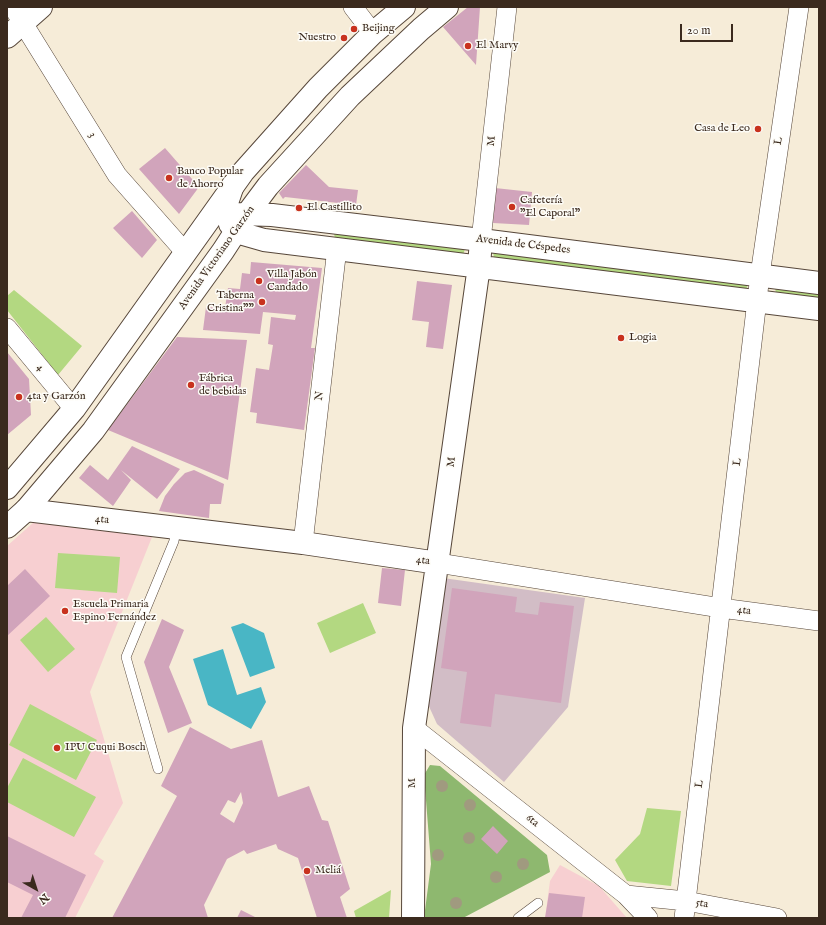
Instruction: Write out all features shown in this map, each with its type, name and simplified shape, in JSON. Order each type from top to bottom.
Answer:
[{"type":"main road","points":[[14,22],[41,7]]},
{"type":"main road","points":[[7,488],[74,408],[234,182],[318,88],[373,33],[404,7]]},
{"type":"main road","name":"Avenida Victoriano Garzón","points":[[7,527],[26,510],[92,431],[223,251],[237,221],[350,96],[421,29],[448,7]]},
{"type":"main road","points":[[234,182],[226,206],[237,221],[264,240]]},
{"type":"main road","name":"Avenida de Céspedes","points":[[200,232],[213,222],[237,221],[272,215],[819,283]]},
{"type":"main road","points":[[223,251],[264,240],[819,309]]},
{"type":"main road","name":"M","points":[[413,918],[414,728],[479,266],[481,240]]},
{"type":"main road","name":"4ta","points":[[26,510],[303,543],[438,563]]},
{"type":"street","points":[[353,7],[373,33]]},
{"type":"street","name":"M","points":[[481,240],[506,7]]},
{"type":"street","name":"L","points":[[685,910],[760,275],[799,7]]},
{"type":"street","name":"3","points":[[14,22],[117,175],[185,252]]},
{"type":"street","name":"N","points":[[303,543],[337,248]]},
{"type":"street","name":"4","points":[[7,328],[74,408]]},
{"type":"street","name":"4ta","points":[[438,563],[721,608],[819,621]]},
{"type":"street","name":"6ta","points":[[414,728],[626,895],[648,918]]},
{"type":"street","name":"5ta","points":[[626,895],[685,910],[777,918]]},
{"type":"lane","points":[[158,769],[126,657],[174,542],[176,529]]},
{"type":"lane","points":[[518,918],[538,904]]},
{"type":"shaded area","points":[[34,522],[152,537],[90,692],[123,803],[94,854],[104,861],[75,918],[7,918],[7,546]]},
{"type":"shaded area","points":[[443,578],[585,598],[568,707],[504,782],[437,724],[427,702]]},
{"type":"shaded area","points":[[560,865],[599,886],[627,918],[545,918],[550,881]]},
{"type":"green space","points":[[334,233],[465,249],[463,255],[335,239]]},
{"type":"green space","points":[[493,252],[748,284],[746,290],[494,258]]},
{"type":"green space","points":[[775,287],[819,288],[819,301],[776,294]]},
{"type":"green space","points":[[14,290],[82,346],[58,375],[7,310],[7,296]]},
{"type":"green space","points":[[58,553],[120,557],[117,593],[55,588]]},
{"type":"green space","points":[[363,603],[376,633],[330,653],[317,623]]},
{"type":"green space","points":[[46,617],[75,649],[48,672],[20,640]]},
{"type":"green space","points":[[30,704],[97,740],[76,780],[9,745]]},
{"type":"green space","points":[[23,758],[96,797],[74,837],[7,802],[7,788]]},
{"type":"green space","points":[[430,765],[440,766],[547,855],[550,872],[463,918],[424,918],[431,864],[424,775]]},
{"type":"green space","points":[[647,808],[681,811],[671,886],[627,881],[615,860],[640,834]]},
{"type":"green space","points":[[391,890],[389,918],[356,918],[354,911]]},
{"type":"water","points":[[243,623],[264,633],[275,668],[250,677],[231,627]]},
{"type":"water","points":[[223,649],[237,695],[261,687],[266,702],[251,729],[208,705],[193,659]]},
{"type":"building","name":"El Marvy","points":[[468,7],[480,7],[476,65],[443,27]]},
{"type":"building","name":"Banco Popular de Ahorro","points":[[165,148],[199,187],[179,214],[139,169]]},
{"type":"building","points":[[306,165],[329,187],[358,190],[356,205],[285,197],[283,199],[279,193]]},
{"type":"building","name":"Cafetería \"El Caporal\"","points":[[495,188],[532,192],[529,225],[493,223]]},
{"type":"building","points":[[132,211],[157,240],[142,258],[113,228]]},
{"type":"building","points":[[251,262],[322,268],[311,348],[315,348],[304,430],[256,423],[257,413],[250,412],[256,368],[269,370],[273,345],[268,344],[271,317],[295,320],[296,315],[263,312],[260,334],[203,330],[206,307],[225,308],[228,288],[240,289],[242,273],[250,274]]},
{"type":"building","points":[[417,281],[452,285],[443,349],[426,347],[429,322],[412,320]]},
{"type":"building","name":"Fábrica de bebidas","points":[[177,337],[247,340],[228,480],[108,430]]},
{"type":"building","name":"4ta y Garzón","points":[[7,352],[29,379],[31,415],[7,435]]},
{"type":"building","points":[[132,446],[180,469],[157,499],[121,470],[131,480],[113,506],[79,478],[90,465],[108,480]]},
{"type":"building","points":[[194,470],[224,484],[221,504],[210,504],[209,518],[159,511],[165,496],[174,484],[185,473]]},
{"type":"building","points":[[382,568],[405,570],[401,606],[378,603]]},
{"type":"building","points":[[25,569],[50,596],[7,636],[7,586]]},
{"type":"building","points":[[452,588],[517,597],[515,612],[538,615],[540,602],[574,606],[561,703],[495,694],[491,727],[460,723],[467,672],[441,668]]},
{"type":"building","points":[[162,619],[184,630],[169,667],[192,723],[168,733],[144,662]]},
{"type":"building","points":[[190,727],[231,749],[262,740],[278,797],[309,786],[322,820],[328,821],[350,889],[340,897],[347,918],[317,918],[298,858],[278,849],[276,844],[247,854],[244,850],[227,859],[204,905],[208,918],[112,918],[177,796],[161,786]],"holes":[[[241,792],[243,803],[234,823],[220,814],[228,800],[235,803]]]},
{"type":"building","points":[[493,826],[508,841],[497,854],[481,839]]},
{"type":"building","points":[[7,836],[86,875],[65,918],[21,918],[33,895],[7,882]]},
{"type":"building","points":[[549,893],[585,897],[582,918],[545,918]]},
{"type":"building","points":[[241,910],[257,918],[237,918]]},
{"type":"place","name":"Beijing","points":[[354,29]]},
{"type":"place","name":"Nuestro","points":[[344,38]]},
{"type":"place","name":"El Marvy","points":[[468,46]]},
{"type":"place","name":"Casa de Leo","points":[[758,129]]},
{"type":"place","name":"Banco Popular de Ahorro","points":[[169,178]]},
{"type":"place","name":"Cafetería \"El Caporal\"","points":[[512,207]]},
{"type":"place","name":"El Castillito","points":[[299,208]]},
{"type":"place","name":"Villa Jabón Candado","points":[[259,281]]},
{"type":"place","name":"Taberna Cristina\"\"","points":[[262,302]]},
{"type":"place","name":"Logia","points":[[621,338]]},
{"type":"place","name":"Fábrica de bebidas","points":[[191,385]]},
{"type":"place","name":"4ta y Garzón","points":[[19,397]]},
{"type":"place","name":"Escuela Primaria Espino Fernández","points":[[65,611]]},
{"type":"place","name":"IPU Cuqui Bosch","points":[[57,748]]},
{"type":"place","name":"Meliá","points":[[307,871]]}]
